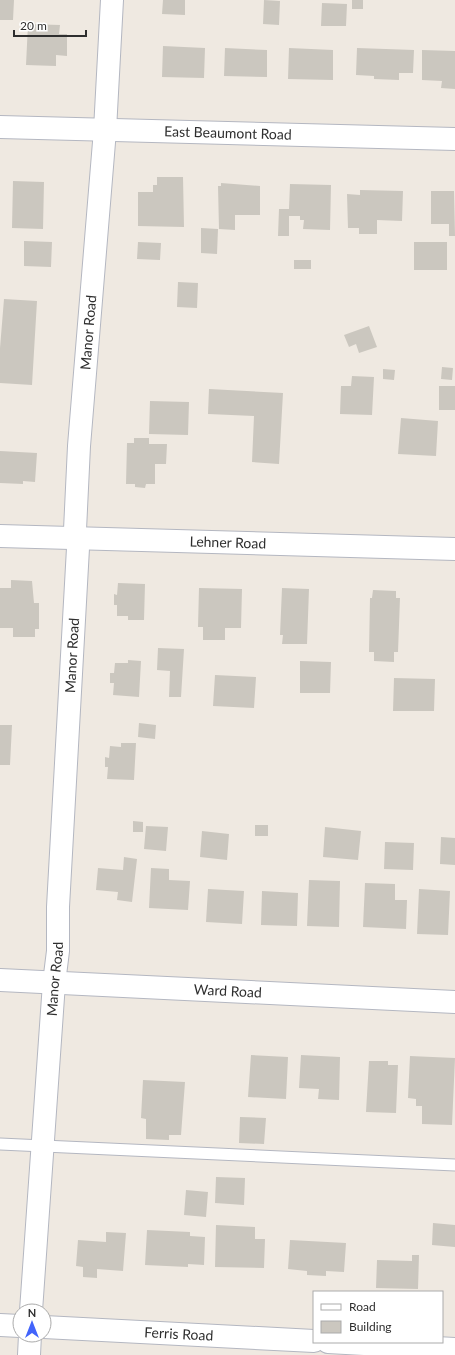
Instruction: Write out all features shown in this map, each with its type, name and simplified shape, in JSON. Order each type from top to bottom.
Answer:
[{"type":"street","name":"Manor Road","points":[[32,1303],[54,983],[58,951],[58,908],[78,548],[75,530],[79,446],[105,130],[112,0]]},
{"type":"street","name":"East Beaumont Road","points":[[0,127],[455,139]]},
{"type":"street","name":"Lehner Road","points":[[0,536],[455,549]]},
{"type":"street","name":"Ward Road","points":[[0,980],[455,1002]]},
{"type":"street","points":[[0,1325],[12,1326]]},
{"type":"street","name":"Ferris Road","points":[[52,1327],[313,1341]]},
{"type":"street","points":[[29,1355],[30,1343]]},
{"type":"street","points":[[346,1343],[455,1349]]},
{"type":"lane","points":[[0,1144],[455,1165]]},
{"type":"building","points":[[0,0],[14,0],[13,20],[0,20]]},
{"type":"building","points":[[163,0],[185,0],[185,15],[162,14]]},
{"type":"building","points":[[264,0],[280,1],[279,25],[263,24]]},
{"type":"building","points":[[352,0],[363,0],[363,9],[352,9]]},
{"type":"building","points":[[322,3],[347,4],[346,26],[321,26]]},
{"type":"building","points":[[28,24],[60,25],[59,34],[67,34],[67,56],[56,55],[56,66],[26,65]]},
{"type":"building","points":[[163,46],[205,48],[204,78],[162,77]]},
{"type":"building","points":[[225,48],[267,50],[267,77],[224,76]]},
{"type":"building","points":[[289,48],[333,50],[333,80],[288,79]]},
{"type":"building","points":[[357,48],[414,50],[413,73],[399,73],[399,80],[374,79],[374,76],[356,75]]},
{"type":"building","points":[[422,50],[455,51],[455,89],[441,88],[442,81],[422,80]]},
{"type":"building","points":[[157,177],[183,177],[184,227],[138,226],[138,192],[153,192],[153,185],[157,185]]},
{"type":"building","points":[[13,181],[44,182],[43,229],[12,228]]},
{"type":"building","points":[[221,183],[260,186],[260,215],[235,215],[235,230],[219,229],[218,186],[221,186]]},
{"type":"building","points":[[290,184],[331,185],[330,230],[303,229],[304,220],[300,220],[300,216],[289,216],[289,236],[278,236],[279,209],[289,209]]},
{"type":"building","points":[[360,190],[403,191],[402,221],[377,220],[377,234],[359,234],[359,228],[348,228],[347,194],[360,195]]},
{"type":"building","points":[[431,191],[454,191],[455,236],[449,236],[449,224],[431,224]]},
{"type":"building","points":[[201,228],[218,229],[217,254],[201,253]]},
{"type":"building","points":[[24,241],[52,242],[51,267],[24,266]]},
{"type":"building","points":[[138,242],[161,243],[160,260],[137,259]]},
{"type":"building","points":[[414,242],[447,242],[447,270],[414,270]]},
{"type":"building","points":[[294,260],[311,260],[311,269],[294,269]]},
{"type":"building","points":[[178,282],[198,283],[197,308],[177,307]]},
{"type":"building","points":[[4,299],[37,301],[32,385],[0,383],[0,348]]},
{"type":"building","points":[[369,326],[377,347],[359,353],[356,344],[349,347],[344,335]]},
{"type":"building","points":[[442,367],[453,368],[452,380],[441,379]]},
{"type":"building","points":[[383,369],[395,370],[394,380],[383,379]]},
{"type":"building","points":[[352,376],[374,377],[372,415],[340,414],[341,386],[351,386]]},
{"type":"building","points":[[439,386],[455,386],[455,410],[439,410]]},
{"type":"building","points":[[209,389],[283,393],[279,464],[252,462],[254,416],[208,414]]},
{"type":"building","points":[[150,401],[189,402],[188,435],[149,434]]},
{"type":"building","points":[[401,418],[438,421],[436,456],[398,454]]},
{"type":"building","points":[[134,438],[149,438],[149,444],[167,444],[166,464],[155,464],[155,484],[146,484],[145,488],[135,487],[135,484],[126,484],[127,443],[134,443]]},
{"type":"building","points":[[0,451],[37,453],[35,482],[23,481],[23,484],[0,483]]},
{"type":"building","points":[[11,580],[32,581],[34,603],[39,603],[39,629],[35,629],[35,637],[13,637],[13,628],[0,628],[0,588],[11,588]]},
{"type":"building","points":[[118,583],[145,584],[144,620],[128,620],[128,616],[117,616],[117,605],[114,605],[114,594],[117,595]]},
{"type":"building","points":[[199,588],[242,589],[241,628],[225,628],[225,640],[203,640],[203,627],[198,627]]},
{"type":"building","points":[[282,588],[309,589],[307,644],[282,644],[283,635],[280,635]]},
{"type":"building","points":[[373,590],[396,591],[396,598],[400,598],[398,652],[394,652],[394,662],[374,661],[374,652],[369,652],[370,598],[372,598]]},
{"type":"building","points":[[158,648],[184,649],[181,697],[169,697],[170,671],[157,670]]},
{"type":"building","points":[[128,660],[141,661],[139,697],[113,695],[114,683],[110,683],[110,673],[114,673],[115,663],[128,663]]},
{"type":"building","points":[[300,661],[331,662],[330,693],[300,693]]},
{"type":"building","points":[[215,675],[256,677],[254,708],[213,706]]},
{"type":"building","points":[[394,678],[435,679],[434,711],[393,711]]},
{"type":"building","points":[[139,723],[156,725],[155,739],[138,737]]},
{"type":"building","points":[[0,725],[12,725],[10,765],[0,765]]},
{"type":"building","points":[[121,743],[136,743],[134,780],[107,779],[108,767],[105,767],[105,757],[109,758],[110,746],[121,747]]},
{"type":"building","points":[[133,821],[143,822],[143,832],[133,832]]},
{"type":"building","points":[[255,825],[268,825],[268,836],[255,836]]},
{"type":"building","points":[[146,826],[168,827],[166,851],[144,849]]},
{"type":"building","points":[[325,827],[361,831],[358,860],[323,857]]},
{"type":"building","points":[[202,831],[229,834],[227,860],[200,857]]},
{"type":"building","points":[[441,837],[455,838],[455,865],[440,864]]},
{"type":"building","points":[[385,842],[414,843],[413,870],[384,869]]},
{"type":"building","points":[[124,857],[137,859],[132,902],[117,900],[118,892],[96,890],[98,868],[123,870]]},
{"type":"building","points":[[151,868],[169,869],[169,880],[190,881],[188,910],[149,908]]},
{"type":"building","points":[[309,880],[340,881],[339,927],[307,926]]},
{"type":"building","points":[[365,883],[395,884],[395,900],[407,900],[406,929],[363,927]]},
{"type":"building","points":[[208,889],[244,891],[242,924],[206,922]]},
{"type":"building","points":[[419,889],[450,891],[448,935],[417,934]]},
{"type":"building","points":[[262,891],[298,893],[297,926],[261,925]]},
{"type":"building","points":[[251,1055],[288,1057],[286,1099],[248,1097]]},
{"type":"building","points":[[301,1055],[340,1057],[339,1100],[318,1099],[319,1089],[299,1088]]},
{"type":"building","points":[[410,1056],[455,1058],[452,1125],[422,1124],[422,1106],[416,1106],[416,1099],[408,1098]]},
{"type":"building","points":[[369,1061],[388,1061],[388,1065],[398,1065],[396,1113],[366,1112]]},
{"type":"building","points":[[143,1080],[185,1082],[181,1135],[169,1135],[169,1140],[146,1139],[146,1119],[141,1118]]},
{"type":"building","points":[[240,1117],[266,1118],[264,1144],[239,1143]]},
{"type":"building","points":[[216,1177],[245,1178],[244,1205],[215,1203]]},
{"type":"building","points":[[186,1190],[208,1192],[206,1217],[184,1215]]},
{"type":"building","points":[[433,1223],[455,1225],[455,1247],[432,1245]]},
{"type":"building","points":[[216,1225],[255,1227],[255,1239],[265,1239],[264,1268],[215,1267]]},
{"type":"building","points":[[147,1230],[190,1232],[190,1236],[205,1237],[204,1265],[188,1264],[188,1267],[145,1265]]},
{"type":"building","points":[[106,1232],[126,1233],[123,1271],[97,1269],[97,1278],[83,1277],[83,1267],[76,1266],[78,1240],[106,1242]]},
{"type":"building","points":[[290,1240],[346,1243],[344,1272],[326,1271],[326,1276],[307,1275],[307,1271],[288,1269]]},
{"type":"building","points":[[412,1255],[419,1255],[418,1289],[376,1288],[377,1260],[412,1261]]}]
